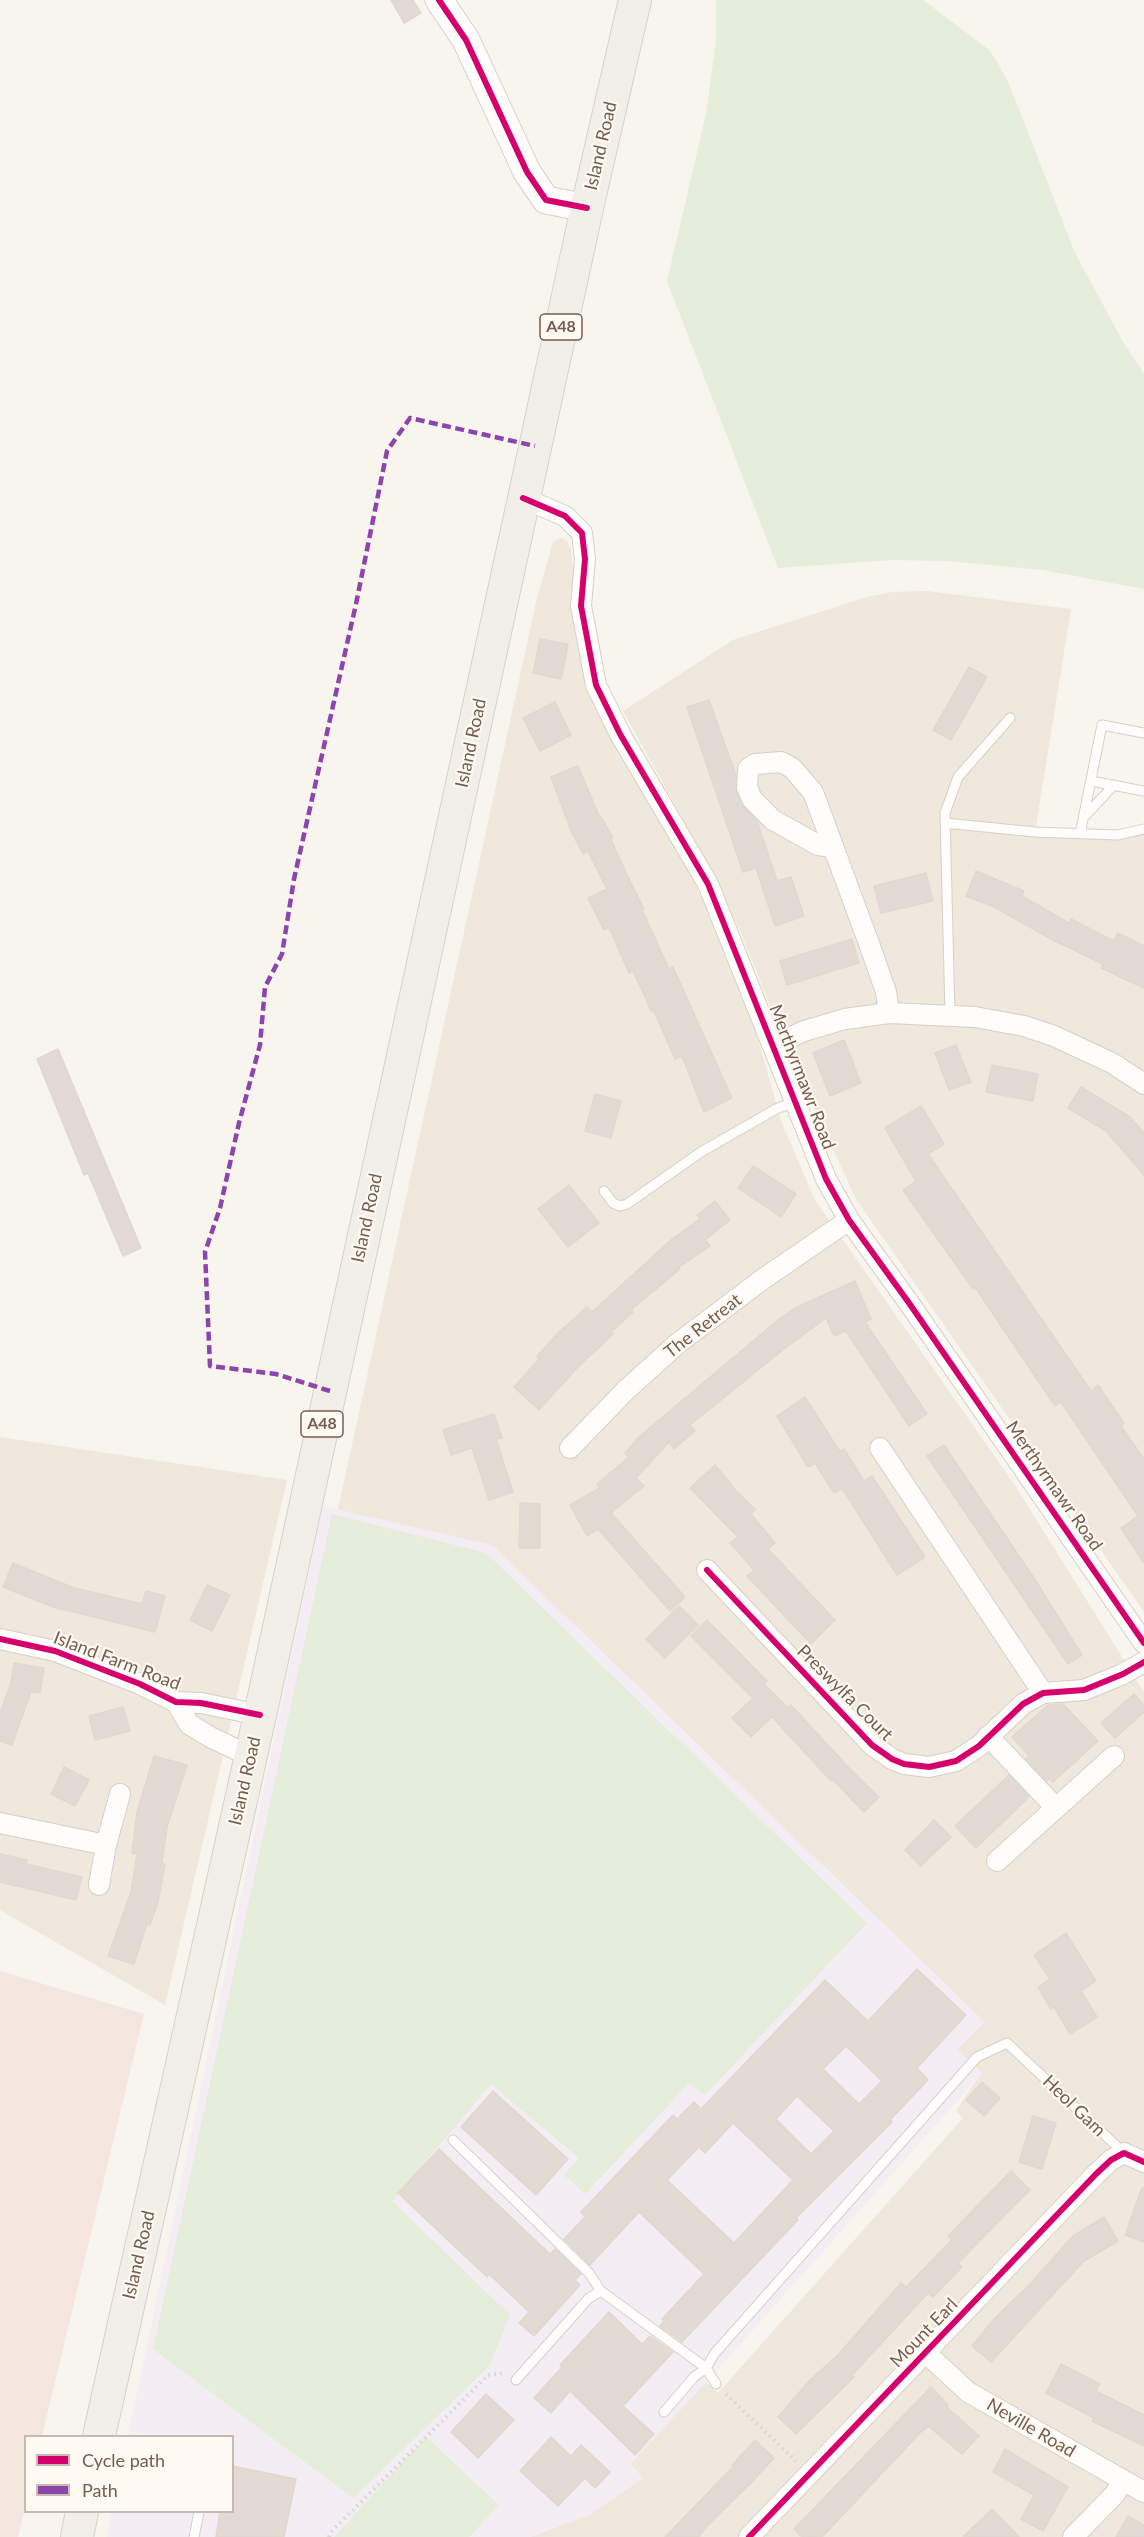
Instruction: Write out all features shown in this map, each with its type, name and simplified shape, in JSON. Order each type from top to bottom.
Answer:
[{"type":"main road","name":"Island Road","points":[[99,2435],[260,1715],[587,208],[635,0]]},
{"type":"main road","points":[[77,2537],[82,2513]]},
{"type":"street","points":[[440,0],[466,40],[527,172],[546,200],[587,208]]},
{"type":"street","name":"Merthyrmawr Road","points":[[524,498],[565,516],[582,533],[585,560],[581,606],[596,685],[620,734],[708,884],[826,1179],[849,1220],[1144,1643]]},
{"type":"street","points":[[832,847],[818,845],[773,820],[752,799],[747,787],[748,769],[755,764],[781,762],[802,777],[813,792],[872,949],[889,1013]]},
{"type":"street","points":[[774,1045],[804,1030],[835,1022],[889,1013],[950,1014],[1000,1020],[1054,1036],[1112,1063],[1144,1084]]},
{"type":"street","name":"The Retreat","points":[[570,1448],[625,1391],[677,1344],[763,1279],[849,1220]]},
{"type":"street","points":[[880,1448],[1043,1693]]},
{"type":"street","name":"Preswylfa Court","points":[[707,1570],[844,1717],[881,1753],[898,1762],[916,1767],[943,1765],[968,1755],[1023,1704],[1043,1693],[1084,1690],[1144,1662]]},
{"type":"street","name":"Island Farm Road","points":[[0,1639],[55,1651],[140,1684],[176,1702],[201,1703],[260,1715]]},
{"type":"street","name":"Island Farm Road","points":[[176,1702],[189,1724],[250,1756]]},
{"type":"street","points":[[988,1736],[1056,1808]]},
{"type":"street","points":[[997,1861],[1114,1756]]},
{"type":"street","points":[[99,1885],[106,1845],[120,1794]]},
{"type":"street","points":[[0,1823],[106,1845]]},
{"type":"street","name":"Heol Gam","points":[[1124,2153],[1144,2162]]},
{"type":"street","name":"Mount Earl","points":[[749,2537],[1096,2174],[1111,2160],[1124,2153]]},
{"type":"street","name":"Neville Road","points":[[926,2353],[969,2392],[1144,2492]]},
{"type":"street","points":[[1073,2537],[1115,2494],[1124,2480]]},
{"type":"lane","points":[[950,1014],[945,813],[958,777],[1010,718]]},
{"type":"lane","points":[[1080,834],[1102,725],[1144,733]]},
{"type":"lane","points":[[1091,781],[1144,791]]},
{"type":"lane","points":[[1084,818],[1114,785]]},
{"type":"lane","points":[[945,823],[1080,834],[1118,835],[1144,829]]},
{"type":"lane","points":[[604,1191],[613,1203],[620,1206],[627,1204],[701,1152],[776,1109],[794,1102]]},
{"type":"lane","name":"Heol Gam","points":[[706,2368],[723,2344],[977,2057],[1007,2043],[1124,2153]]},
{"type":"lane","points":[[453,2140],[589,2273],[601,2291],[706,2368],[716,2384]]},
{"type":"lane","points":[[516,2380],[589,2298],[601,2291]]},
{"type":"lane","points":[[664,2412],[694,2377],[706,2368]]},
{"type":"lane","points":[[194,2537],[199,2513]]},
{"type":"path","points":[[328,2536],[488,2375],[502,2372],[516,2380]]},
{"type":"path","points":[[716,2384],[810,2474]]},
{"type":"shaded area","points":[[561,538],[567,541],[571,550],[582,639],[713,922],[755,1028],[781,1121],[815,1200],[1014,1484],[1144,1692],[1144,2537],[530,2537],[589,2515],[643,2478],[629,2464],[706,2382],[718,2393],[963,2118],[956,2111],[981,2073],[338,1509],[537,598],[553,542]]},
{"type":"shaded area","points":[[927,591],[1071,609],[1035,832],[1118,835],[1144,829],[1144,1612],[856,1199],[793,1063],[742,935],[680,814],[623,711],[733,640],[867,597],[892,592]]},
{"type":"shaded area","points":[[0,1437],[287,1480],[165,2005],[0,1910]]},
{"type":"shaded area","points":[[323,1506],[492,1545],[985,2022],[957,2050],[982,2073],[713,2375],[630,2464],[643,2478],[589,2515],[530,2537],[107,2537],[112,2513],[234,2513],[234,2435],[128,2435]]},
{"type":"shaded area","points":[[0,1971],[144,2014],[42,2435],[24,2435],[24,2511],[18,2537],[0,2537]]},
{"type":"green space","points":[[716,0],[923,0],[988,49],[995,58],[1009,84],[1075,253],[1122,340],[1144,374],[1144,589],[1043,570],[948,561],[892,560],[778,568],[667,281],[706,114],[716,41]]},
{"type":"green space","points":[[332,1514],[486,1553],[867,1923],[705,2095],[689,2083],[585,2194],[564,2175],[579,2158],[491,2084],[392,2201],[510,2315],[489,2366],[353,2498],[153,2349]]},
{"type":"green space","points":[[426,2437],[499,2505],[469,2537],[334,2537]]},
{"type":"building","points":[[391,0],[413,0],[421,13],[404,23]]},
{"type":"building","points":[[540,639],[568,644],[561,679],[533,673]]},
{"type":"building","points":[[969,667],[987,677],[951,740],[933,730]]},
{"type":"building","points":[[709,700],[736,775],[736,791],[741,804],[757,821],[777,881],[791,877],[804,916],[775,926],[756,868],[743,872],[687,707]]},
{"type":"building","points":[[555,702],[571,735],[540,751],[523,718]]},
{"type":"building","points":[[578,766],[600,818],[613,838],[611,839],[669,969],[673,967],[732,1098],[704,1112],[682,1056],[675,1059],[633,971],[629,973],[609,927],[604,930],[588,898],[607,889],[588,851],[583,854],[572,833],[551,777]]},
{"type":"building","points":[[976,871],[1024,891],[1022,896],[1069,923],[1071,919],[1114,941],[1118,933],[1144,946],[1144,988],[1101,968],[1103,964],[1053,940],[994,907],[966,896]]},
{"type":"building","points":[[926,873],[933,901],[881,913],[874,886]]},
{"type":"building","points":[[852,939],[859,963],[787,985],[780,961]]},
{"type":"building","points":[[844,1040],[861,1083],[830,1096],[813,1053]]},
{"type":"building","points":[[956,1045],[971,1082],[949,1090],[935,1053]]},
{"type":"building","points":[[58,1049],[141,1248],[123,1256],[88,1173],[84,1175],[37,1059]]},
{"type":"building","points":[[992,1065],[1038,1074],[1033,1101],[986,1092]]},
{"type":"building","points":[[1081,1087],[1130,1117],[1144,1133],[1144,1175],[1106,1131],[1068,1108]]},
{"type":"building","points":[[595,1094],[621,1101],[611,1138],[585,1131]]},
{"type":"building","points":[[921,1106],[944,1144],[928,1154],[1091,1391],[1098,1385],[1124,1423],[1121,1426],[1144,1459],[1144,1563],[1121,1528],[1138,1516],[1061,1402],[1055,1406],[975,1287],[973,1289],[903,1190],[916,1181],[885,1128]]},
{"type":"building","points":[[753,1166],[796,1194],[781,1217],[738,1188]]},
{"type":"building","points":[[569,1185],[599,1223],[568,1247],[538,1209]]},
{"type":"building","points":[[715,1201],[730,1220],[705,1240],[710,1246],[678,1268],[680,1269],[631,1310],[633,1312],[611,1332],[613,1334],[576,1369],[539,1410],[514,1387],[539,1359],[537,1356],[559,1332],[587,1307],[592,1312],[672,1239],[700,1219],[697,1215]]},
{"type":"building","points":[[855,1281],[871,1319],[865,1322],[927,1414],[909,1426],[846,1331],[834,1336],[826,1318],[784,1349],[690,1425],[695,1431],[674,1449],[669,1442],[636,1478],[644,1486],[611,1513],[685,1597],[670,1611],[598,1529],[587,1536],[570,1505],[600,1488],[597,1484],[629,1457],[625,1453],[640,1436],[778,1320],[795,1308]]},
{"type":"building","points":[[805,1397],[840,1452],[844,1449],[864,1481],[872,1476],[925,1557],[897,1575],[842,1488],[834,1493],[815,1463],[808,1467],[777,1416]]},
{"type":"building","points":[[494,1414],[502,1438],[496,1439],[513,1492],[489,1500],[472,1448],[451,1455],[443,1430]]},
{"type":"building","points":[[944,1445],[1034,1578],[1082,1655],[1068,1664],[927,1456]]},
{"type":"building","points":[[715,1465],[731,1486],[755,1509],[751,1514],[775,1543],[768,1549],[835,1620],[811,1644],[747,1576],[754,1570],[730,1543],[738,1537],[690,1488]]},
{"type":"building","points":[[520,1503],[540,1504],[540,1548],[519,1548]]},
{"type":"building","points":[[13,1563],[74,1588],[142,1604],[146,1591],[165,1596],[155,1632],[53,1607],[3,1587]]},
{"type":"building","points":[[207,1585],[230,1595],[212,1631],[190,1620]]},
{"type":"building","points":[[679,1606],[698,1625],[665,1658],[646,1639]]},
{"type":"building","points":[[707,1620],[767,1681],[764,1684],[788,1708],[791,1705],[879,1797],[864,1812],[833,1780],[831,1781],[772,1717],[751,1737],[732,1718],[753,1698],[691,1636]]},
{"type":"building","points":[[14,1663],[44,1668],[40,1693],[31,1692],[12,1745],[0,1741],[0,1713],[11,1683]]},
{"type":"building","points":[[1134,1694],[1144,1705],[1144,1712],[1115,1738],[1101,1723]]},
{"type":"building","points":[[1063,1704],[1098,1741],[1053,1782],[1049,1778],[1047,1781],[1026,1759],[1029,1756],[1012,1737],[1048,1705]]},
{"type":"building","points":[[123,1707],[130,1731],[95,1740],[89,1716]]},
{"type":"building","points":[[154,1756],[187,1765],[167,1827],[162,1864],[165,1864],[158,1902],[150,1925],[147,1924],[134,1964],[108,1956],[131,1892],[137,1854],[132,1853],[137,1812]]},
{"type":"building","points":[[64,1767],[89,1780],[75,1806],[51,1794]]},
{"type":"building","points":[[1009,1775],[1029,1797],[976,1848],[955,1826]]},
{"type":"building","points":[[934,1820],[951,1837],[921,1866],[905,1850]]},
{"type":"building","points":[[0,1854],[27,1860],[26,1864],[82,1877],[76,1900],[0,1882]]},
{"type":"building","points":[[1066,1933],[1096,1981],[1081,1991],[1097,2017],[1070,2034],[1054,2007],[1051,2009],[1038,1987],[1050,1979],[1034,1955]]},
{"type":"building","points":[[917,1969],[966,2015],[917,2068],[928,2080],[890,2120],[892,2122],[796,2218],[798,2220],[682,2342],[660,2326],[664,2321],[662,2319],[704,2274],[639,2212],[590,2265],[564,2239],[585,2217],[581,2212],[673,2115],[677,2119],[694,2102],[701,2109],[825,1980],[868,2021]],"holes":[[[846,2046],[882,2081],[859,2104],[823,2069]],[[797,2096],[834,2131],[811,2154],[776,2119]],[[733,2123],[793,2180],[734,2243],[667,2180],[699,2147],[705,2153]]]},
{"type":"building","points":[[982,2082],[1000,2098],[984,2116],[966,2100]]},
{"type":"building","points":[[493,2091],[568,2159],[536,2195],[461,2127]]},
{"type":"building","points":[[1033,2116],[1056,2123],[1042,2169],[1019,2162]]},
{"type":"building","points":[[439,2149],[550,2254],[555,2249],[581,2274],[575,2280],[580,2285],[534,2336],[519,2323],[529,2312],[489,2274],[487,2277],[398,2193]]},
{"type":"building","points":[[1011,2171],[1030,2190],[958,2263],[962,2267],[933,2297],[928,2293],[852,2375],[854,2377],[796,2434],[778,2417],[810,2380],[837,2356],[901,2283],[906,2287],[952,2240],[948,2236]]},
{"type":"building","points":[[1142,2188],[1144,2188],[1144,2242],[1125,2235]]},
{"type":"building","points":[[1104,2217],[1118,2241],[1084,2261],[991,2362],[972,2346],[994,2319],[1030,2284],[1073,2236]]},
{"type":"building","points":[[609,2312],[642,2344],[650,2336],[673,2352],[623,2406],[654,2434],[635,2455],[570,2391],[551,2413],[534,2398],[562,2367],[560,2365]]},
{"type":"building","points":[[1061,2364],[1100,2384],[1096,2391],[1144,2415],[1144,2446],[1092,2421],[1094,2418],[1046,2393]]},
{"type":"building","points":[[931,2387],[948,2405],[947,2407],[979,2436],[962,2454],[928,2426],[922,2432],[914,2427],[920,2433],[822,2537],[802,2537],[794,2529]]},
{"type":"building","points":[[486,2394],[514,2420],[478,2458],[451,2432]]},
{"type":"building","points":[[551,2437],[571,2456],[581,2445],[610,2472],[595,2488],[585,2478],[558,2506],[520,2471]]},
{"type":"building","points":[[755,2440],[774,2458],[751,2483],[706,2527],[699,2537],[665,2537],[733,2467],[732,2465]]},
{"type":"building","points":[[1005,2449],[1068,2487],[1043,2531],[1021,2519],[1034,2495],[993,2472]]},
{"type":"building","points":[[234,2466],[296,2479],[284,2537],[216,2537],[220,2513],[234,2513]]},
{"type":"building","points":[[992,2509],[1019,2537],[963,2537]]},
{"type":"building","points":[[1128,2516],[1144,2525],[1144,2537],[1116,2537]]},
{"type":"marked path","points":[[330,1391],[276,1374],[210,1366],[205,1252],[220,1208],[239,1123],[260,1045],[265,987],[282,954],[294,879],[356,604],[387,451],[410,418],[535,446]]},
{"type":"cycle path","points":[[439,0],[466,40],[527,172],[546,200],[587,208]]},
{"type":"cycle path","points":[[523,498],[565,516],[582,533],[585,559],[581,606],[596,685],[620,734],[708,884],[826,1179],[849,1220],[1144,1643]]},
{"type":"cycle path","points":[[707,1570],[872,1745],[892,1759],[904,1764],[929,1767],[956,1761],[979,1746],[1023,1704],[1043,1693],[1084,1690],[1123,1674],[1144,1662]]},
{"type":"cycle path","points":[[0,1639],[55,1651],[140,1684],[176,1702],[201,1703],[260,1715]]},
{"type":"cycle path","points":[[749,2537],[1096,2174],[1111,2160],[1124,2153],[1144,2162]]}]
